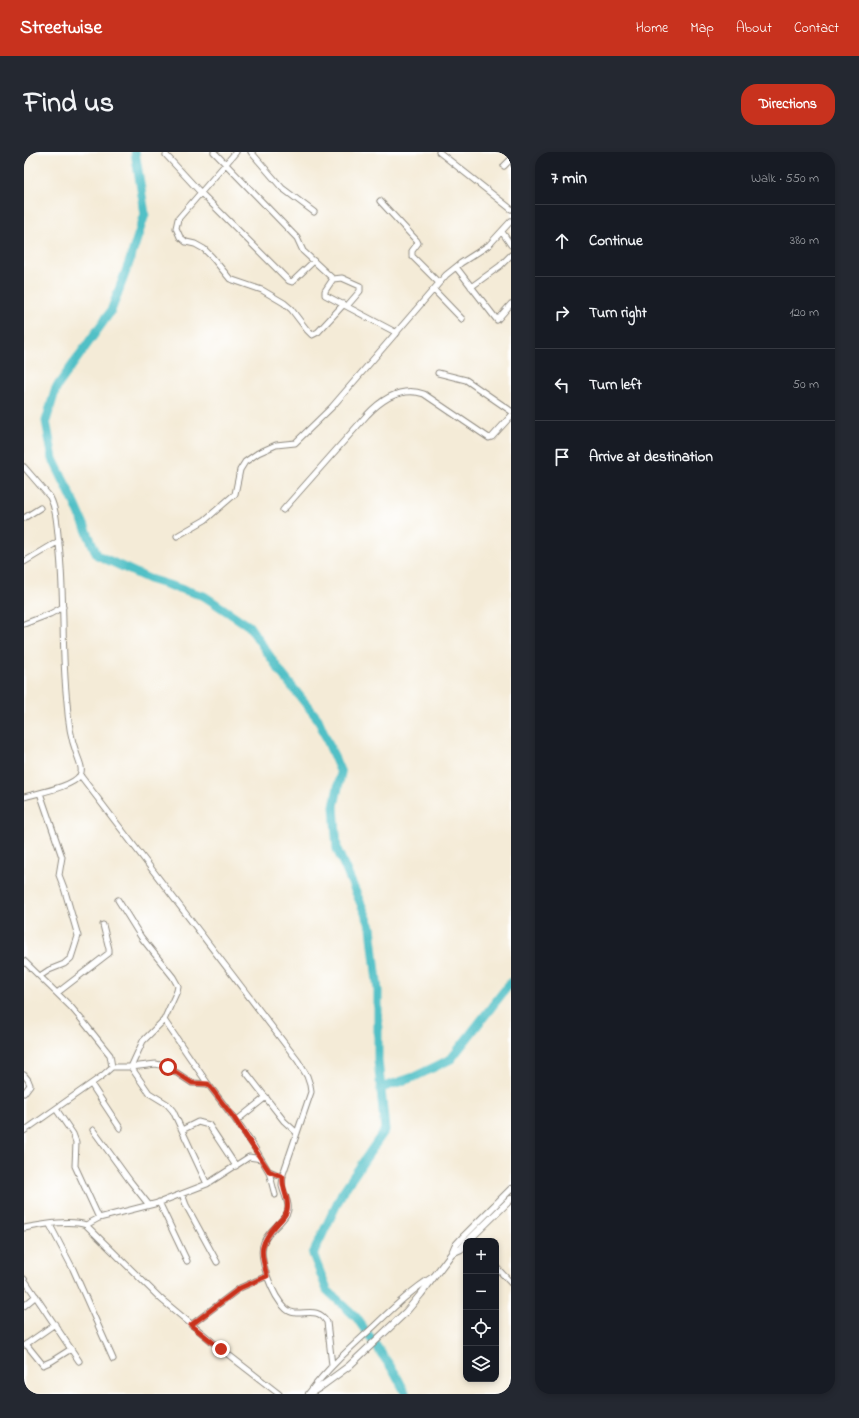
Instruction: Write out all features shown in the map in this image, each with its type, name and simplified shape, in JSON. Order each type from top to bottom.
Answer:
[{"type":"main road","points":[[309,1394],[349,1366],[406,1312],[437,1274],[452,1253],[455,1246],[511,1189]]},
{"type":"main road","points":[[471,1238],[511,1199]]},
{"type":"main road","points":[[452,1253],[463,1247]]},
{"type":"street","points":[[214,152],[225,164],[297,238],[303,250],[314,261],[333,278],[342,278],[360,286],[360,290],[318,332],[312,335],[291,309],[278,299],[262,290],[230,279],[208,253],[194,244],[186,242],[178,234],[176,228],[178,219],[225,164],[236,152]]},
{"type":"street","points":[[251,152],[282,188],[314,212]]},
{"type":"street","points":[[439,152],[511,209]]},
{"type":"street","points":[[166,155],[201,193],[291,282],[314,261]]},
{"type":"street","points":[[504,166],[511,158]]},
{"type":"street","points":[[380,201],[417,241],[418,243],[412,251],[412,256],[439,283]]},
{"type":"street","points":[[177,536],[205,520],[235,494],[240,470],[245,462],[258,453],[276,445],[295,443],[332,407],[439,283],[456,267],[482,250],[502,232],[511,221]]},
{"type":"street","points":[[502,232],[511,246]]},
{"type":"street","points":[[471,287],[500,266],[511,255]]},
{"type":"street","points":[[456,267],[497,320],[511,304]]},
{"type":"street","points":[[333,278],[324,293],[397,333]]},
{"type":"street","points":[[434,290],[462,320]]},
{"type":"street","points":[[438,373],[466,380],[511,411]]},
{"type":"street","points":[[283,510],[367,415],[385,398],[397,394],[416,391],[424,394],[489,438],[511,416]]},
{"type":"street","points":[[24,466],[48,493],[53,502],[59,541],[66,695],[72,742],[81,767],[80,775],[287,1047],[307,1076],[310,1085],[310,1092],[283,1177],[282,1187],[288,1206],[287,1213],[268,1234],[263,1242],[262,1257],[267,1276],[276,1296],[286,1309],[292,1313],[314,1312],[324,1318],[327,1322],[332,1366]]},
{"type":"street","points":[[24,518],[40,508]]},
{"type":"street","points":[[24,562],[59,541]]},
{"type":"street","points":[[24,624],[50,614],[63,607]]},
{"type":"street","points":[[24,797],[70,783],[80,775]]},
{"type":"street","points":[[40,793],[62,857],[59,875],[78,936],[71,958],[64,964],[48,970],[40,976]]},
{"type":"street","points":[[118,900],[138,932],[177,982],[177,991],[164,1020],[143,1041],[131,1067]]},
{"type":"street","points":[[57,993],[109,953],[103,925]]},
{"type":"street","points":[[24,961],[82,1020],[110,1055],[112,1067],[108,1072],[24,1131]]},
{"type":"street","points":[[164,1020],[208,1084],[236,1121],[269,1171],[274,1195]]},
{"type":"street","points":[[112,1067],[131,1067],[156,1064],[168,1067],[192,1083],[208,1084]]},
{"type":"street","points":[[131,1067],[149,1093],[167,1104],[173,1111],[208,1184]]},
{"type":"street","points":[[246,1072],[284,1121],[297,1133]]},
{"type":"street","points":[[24,1075],[30,1085],[24,1093]]},
{"type":"street","points":[[91,1084],[120,1128]]},
{"type":"street","points":[[236,1121],[266,1097]]},
{"type":"street","points":[[56,1109],[75,1138],[75,1166],[99,1218]]},
{"type":"street","points":[[182,1130],[198,1122],[209,1125],[236,1166]]},
{"type":"street","points":[[93,1130],[149,1205]]},
{"type":"street","points":[[86,1225],[99,1218],[159,1202],[208,1184],[249,1157],[261,1159]]},
{"type":"street","points":[[269,1171],[283,1177]]},
{"type":"street","points":[[182,1194],[188,1210],[217,1262]]},
{"type":"street","points":[[159,1202],[187,1261]]},
{"type":"street","points":[[24,1228],[71,1223],[86,1225],[161,1299],[191,1325],[279,1394]]},
{"type":"street","points":[[50,1225],[73,1269],[113,1359]]},
{"type":"street","points":[[499,1270],[511,1283]]},
{"type":"street","points":[[309,1394],[332,1366],[398,1303],[422,1283],[437,1274]]},
{"type":"street","points":[[191,1325],[240,1288],[267,1276]]},
{"type":"street","points":[[24,1279],[79,1361]]},
{"type":"street","points":[[24,1306],[36,1296]]},
{"type":"street","points":[[55,1324],[25,1345],[43,1365],[71,1350]]},
{"type":"waterway","points":[[135,152],[145,214],[111,311],[56,388],[46,421],[53,459],[76,506],[97,555],[149,579],[204,596],[249,626],[282,674],[318,719],[341,773],[334,806],[337,849],[371,927],[378,991],[378,1060],[385,1130],[342,1193],[313,1254],[327,1290],[356,1317],[395,1373],[406,1394]]},
{"type":"waterway","points":[[381,1088],[414,1077],[451,1059],[511,982]]},
{"type":"route","points":[[168,1067],[192,1083],[208,1084],[234,1118],[269,1171],[283,1177],[282,1187],[288,1206],[287,1213],[268,1234],[263,1242],[262,1257],[267,1276],[240,1288],[191,1325],[221,1349]]}]
